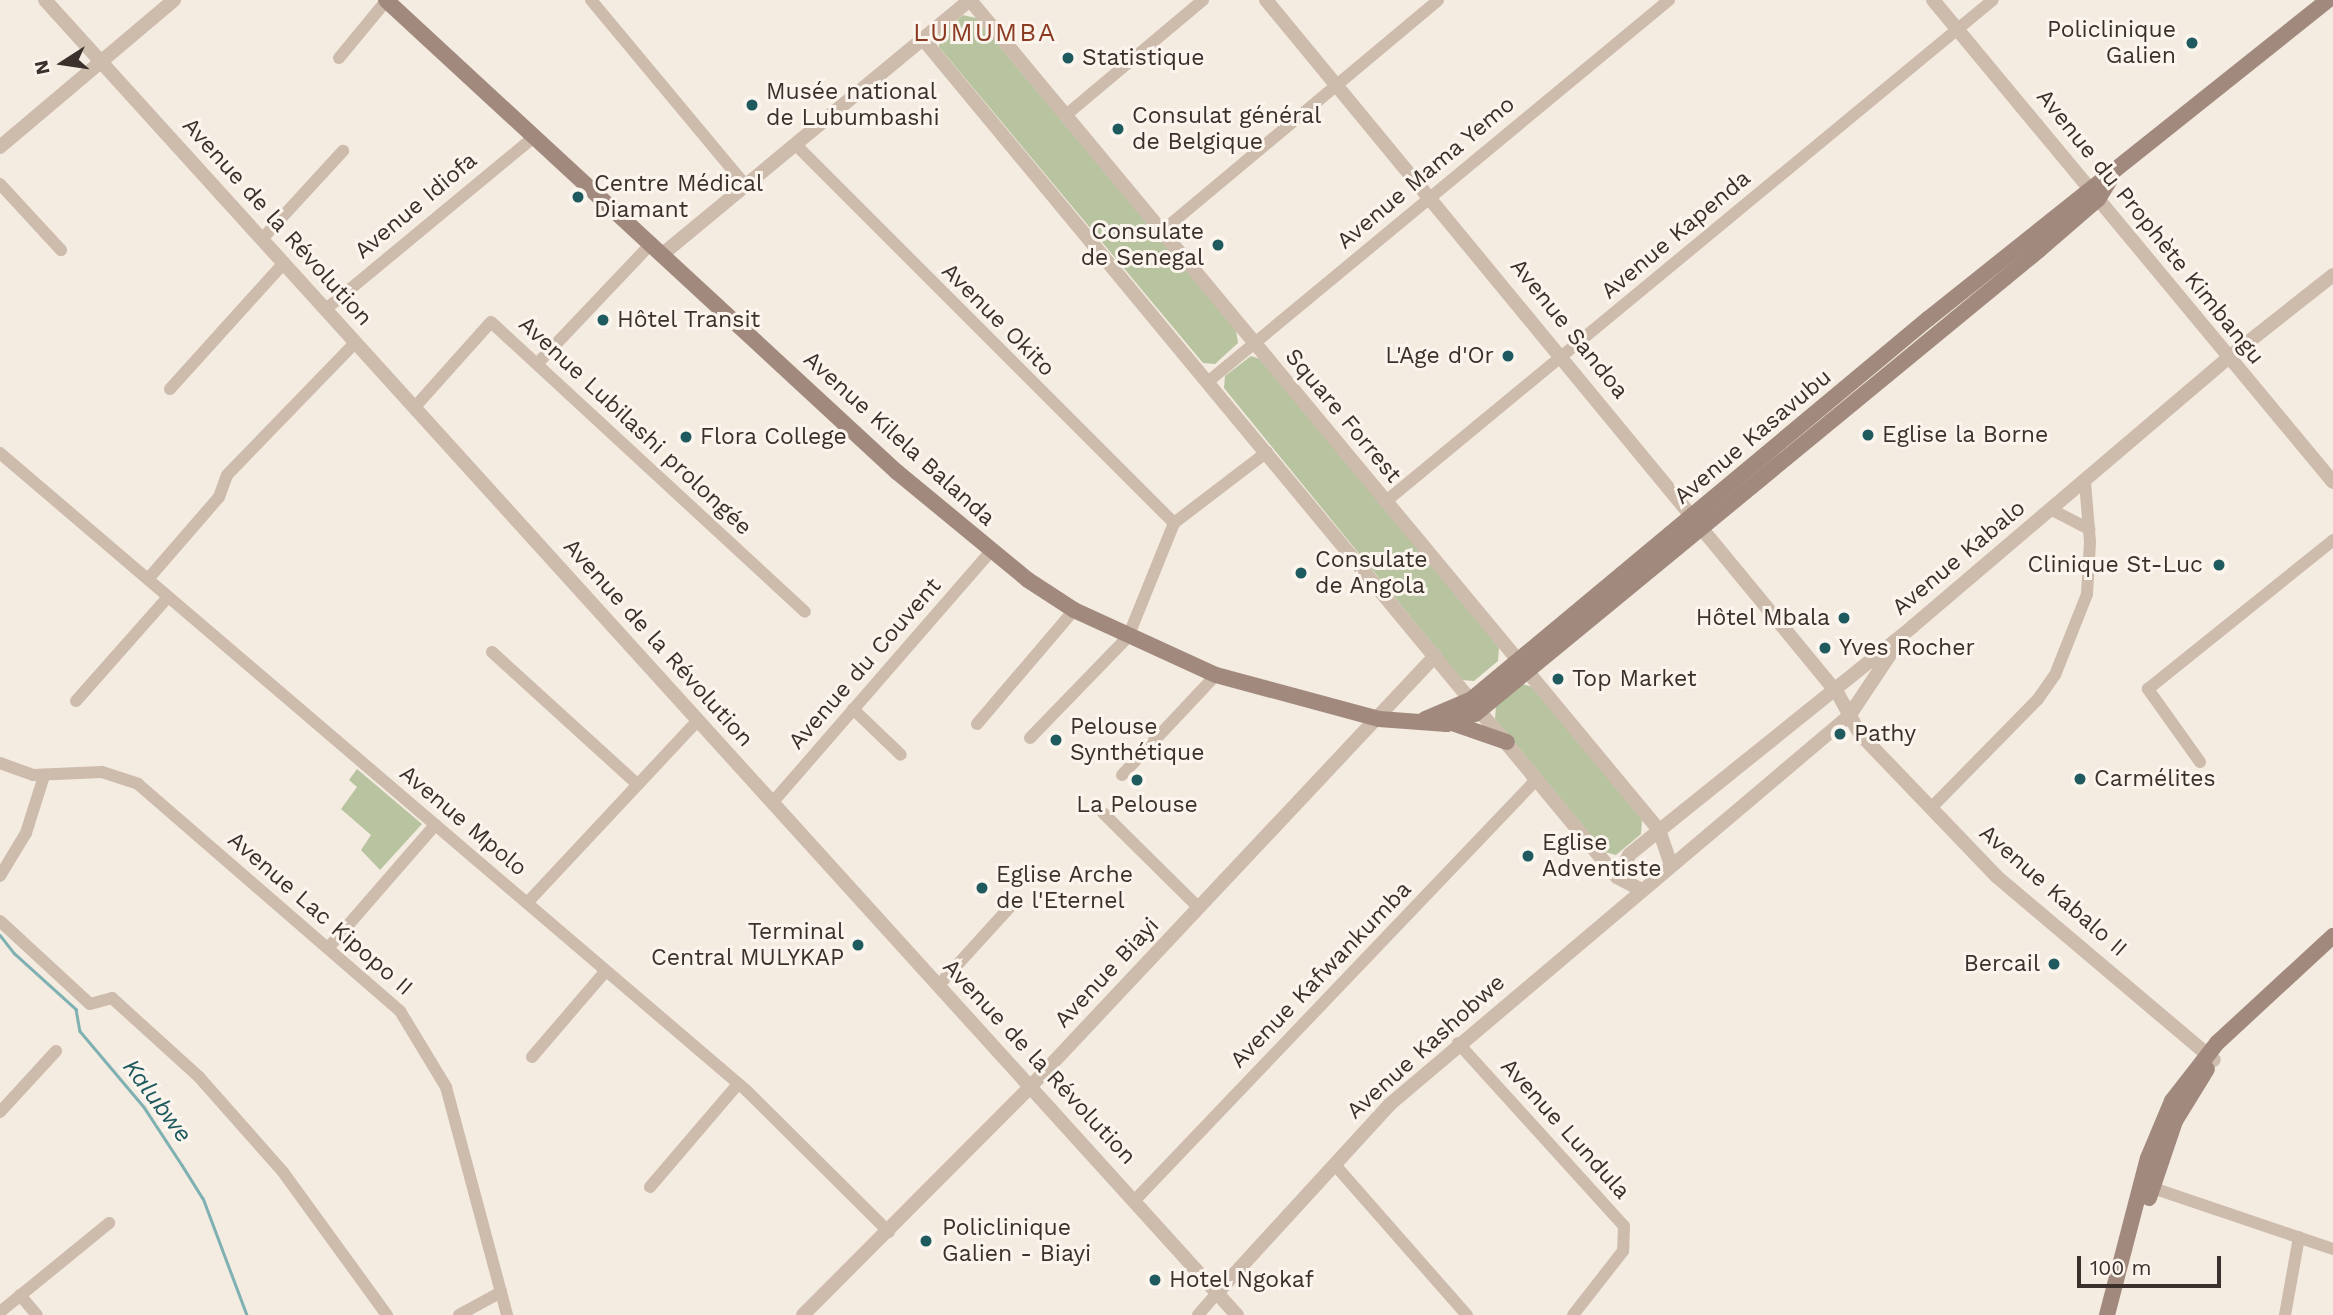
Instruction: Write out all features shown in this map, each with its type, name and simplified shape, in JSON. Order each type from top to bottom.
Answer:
[{"type":"main road","name":"Avenue Kilela Balanda","points":[[386,0],[658,248],[897,472],[990,552],[1074,610],[1216,675],[1379,719],[1452,723]]},
{"type":"main road","name":"Avenue Kasavubu","points":[[1419,721],[1476,704],[1698,522],[1793,457],[2111,178],[2328,0]]},
{"type":"main road","points":[[1452,723],[1476,704]]},
{"type":"main road","points":[[1452,723],[1507,742]]},
{"type":"main road","points":[[2107,1315],[2146,1186],[2175,1121],[2211,1057],[2333,936]]},
{"type":"main road","points":[[2211,1057],[2333,951]]},
{"type":"main road","points":[[2118,1315],[2146,1186]]},
{"type":"street","name":"Avenue de la Révolution","points":[[45,0],[938,986],[1136,1199],[1237,1315]]},
{"type":"street","points":[[0,147],[174,0]]},
{"type":"street","points":[[339,58],[386,0]]},
{"type":"street","points":[[591,0],[746,186]]},
{"type":"street","points":[[537,365],[658,248],[746,186],[970,0]]},
{"type":"street","name":"Square Forrest","points":[[970,0],[1659,830],[1671,865]]},
{"type":"street","points":[[1066,115],[1203,0]]},
{"type":"street","name":"Avenue Sandoa","points":[[1266,0],[1834,689],[1849,716]]},
{"type":"street","points":[[1161,232],[1438,0]]},
{"type":"street","name":"Avenue Mama Yemo","points":[[1210,380],[1669,0]]},
{"type":"street","name":"Avenue du Prophète Kimbangu","points":[[1933,0],[2333,482]]},
{"type":"street","name":"Avenue Kapenda","points":[[1385,502],[1993,0]]},
{"type":"street","points":[[923,39],[1210,380],[1618,878],[1641,890],[1849,716],[1903,635]]},
{"type":"street","name":"Avenue Idiofa","points":[[326,309],[534,137]]},
{"type":"street","name":"Avenue Okito","points":[[796,145],[1174,523]]},
{"type":"street","points":[[262,239],[343,151]]},
{"type":"street","points":[[0,184],[61,250]]},
{"type":"street","points":[[170,389],[284,263]]},
{"type":"street","name":"Avenue Kabalo","points":[[1618,878],[1630,854],[1903,635],[2228,358],[2333,275]]},
{"type":"street","name":"Avenue Lubilashi prolongée","points":[[414,408],[488,322],[805,612]]},
{"type":"street","points":[[148,579],[219,497],[227,475],[356,342]]},
{"type":"street","points":[[1030,738],[1128,637],[1174,523],[1267,452]]},
{"type":"street","name":"Avenue Mpolo","points":[[0,453],[527,903],[604,973],[738,1084],[889,1232]]},
{"type":"street","points":[[1932,807],[2038,699],[2055,675],[2087,594],[2089,529],[2085,482]]},
{"type":"street","points":[[2052,510],[2089,529]]},
{"type":"street","points":[[2200,762],[2148,689],[2333,540]]},
{"type":"street","name":"Avenue du Couvent","points":[[772,803],[990,552]]},
{"type":"street","points":[[76,701],[168,597]]},
{"type":"street","points":[[977,724],[1074,610]]},
{"type":"street","points":[[492,652],[638,785]]},
{"type":"street","name":"Avenue Biayi","points":[[803,1315],[889,1232],[1031,1086],[1379,719],[1436,655]]},
{"type":"street","points":[[1122,775],[1216,675]]},
{"type":"street","points":[[853,709],[901,755]]},
{"type":"street","name":"Avenue Kabalo II","points":[[1849,716],[1860,734],[1996,876],[2211,1057]]},
{"type":"street","points":[[527,903],[698,720]]},
{"type":"street","name":"Avenue Lac Kipopo II","points":[[0,763],[44,776],[102,772],[138,783],[400,1011],[439,1071],[506,1315]]},
{"type":"street","points":[[0,876],[26,833],[44,776]]},
{"type":"street","name":"Avenue Kafwankumba","points":[[1136,1199],[1536,780]]},
{"type":"street","points":[[1103,813],[1199,908]]},
{"type":"street","points":[[329,947],[435,825]]},
{"type":"street","points":[[1614,913],[1618,878]]},
{"type":"street","name":"Avenue Kashobwe","points":[[1198,1315],[1389,1105],[1458,1043],[1641,890]]},
{"type":"street","points":[[938,986],[1010,907]]},
{"type":"street","points":[[0,921],[90,1004],[112,998],[199,1077],[291,1182],[387,1315]]},
{"type":"street","points":[[532,1056],[604,973]]},
{"type":"street","name":"Avenue Lundula","points":[[1458,1043],[1624,1226],[1623,1251],[1573,1315]]},
{"type":"street","points":[[0,1112],[56,1051]]},
{"type":"street","points":[[650,1187],[738,1084]]},
{"type":"street","points":[[1335,1166],[1467,1315]]},
{"type":"street","points":[[2146,1186],[2333,1249]]},
{"type":"street","points":[[0,1312],[109,1223]]},
{"type":"street","points":[[2285,1315],[2299,1237]]},
{"type":"street","points":[[459,1315],[501,1292]]},
{"type":"street","points":[[20,1295],[37,1315]]},
{"type":"green space","points":[[963,15],[976,18],[1236,330],[1238,343],[1215,364],[1203,363],[939,47],[939,35]]},
{"type":"green space","points":[[1251,356],[1260,359],[1499,647],[1498,661],[1474,681],[1462,680],[1224,388],[1225,376]]},
{"type":"green space","points":[[1522,684],[1533,687],[1642,820],[1641,834],[1616,855],[1605,852],[1495,719],[1496,705]]},
{"type":"green space","points":[[357,769],[422,824],[380,870],[361,850],[371,835],[341,809],[357,787],[349,780]]},
{"type":"waterway","name":"Kalubwe","points":[[0,935],[14,953],[76,1009],[80,1031],[144,1107],[182,1165],[203,1198],[247,1315]]},
{"type":"place","name":"Policlinique Galien","points":[[2192,43]]},
{"type":"place","name":"Statistique","points":[[1068,58]]},
{"type":"place","name":"Musée national de Lubumbashi","points":[[752,105]]},
{"type":"place","name":"Consulat général de Belgique","points":[[1118,129]]},
{"type":"place","name":"Centre Médical Diamant","points":[[578,197]]},
{"type":"place","name":"Consulate de Senegal","points":[[1218,245]]},
{"type":"place","name":"Hôtel Transit","points":[[603,320]]},
{"type":"place","name":"L'Age d'Or","points":[[1508,356]]},
{"type":"place","name":"Eglise la Borne","points":[[1868,435]]},
{"type":"place","name":"Flora College","points":[[686,437]]},
{"type":"place","name":"Clinique St-Luc","points":[[2219,565]]},
{"type":"place","name":"Consulate de Angola","points":[[1301,573]]},
{"type":"place","name":"Hôtel Mbala","points":[[1844,618]]},
{"type":"place","name":"Yves Rocher","points":[[1825,648]]},
{"type":"place","name":"Top Market","points":[[1558,679]]},
{"type":"place","name":"Pathy","points":[[1840,734]]},
{"type":"place","name":"Pelouse Synthétique","points":[[1056,740]]},
{"type":"place","name":"Carmélites","points":[[2080,779]]},
{"type":"place","name":"La Pelouse","points":[[1137,780]]},
{"type":"place","name":"Eglise Adventiste","points":[[1528,856]]},
{"type":"place","name":"Eglise Arche de l'Eternel","points":[[982,888]]},
{"type":"place","name":"Terminal Central MULYKAP","points":[[858,945]]},
{"type":"place","name":"Bercail","points":[[2054,964]]},
{"type":"place","name":"Policlinique Galien - Biayi","points":[[926,1241]]},
{"type":"place","name":"Hotel Ngokaf","points":[[1155,1280]]},
{"type":"district","name":"LUMUMBA","points":[[985,33]]}]
